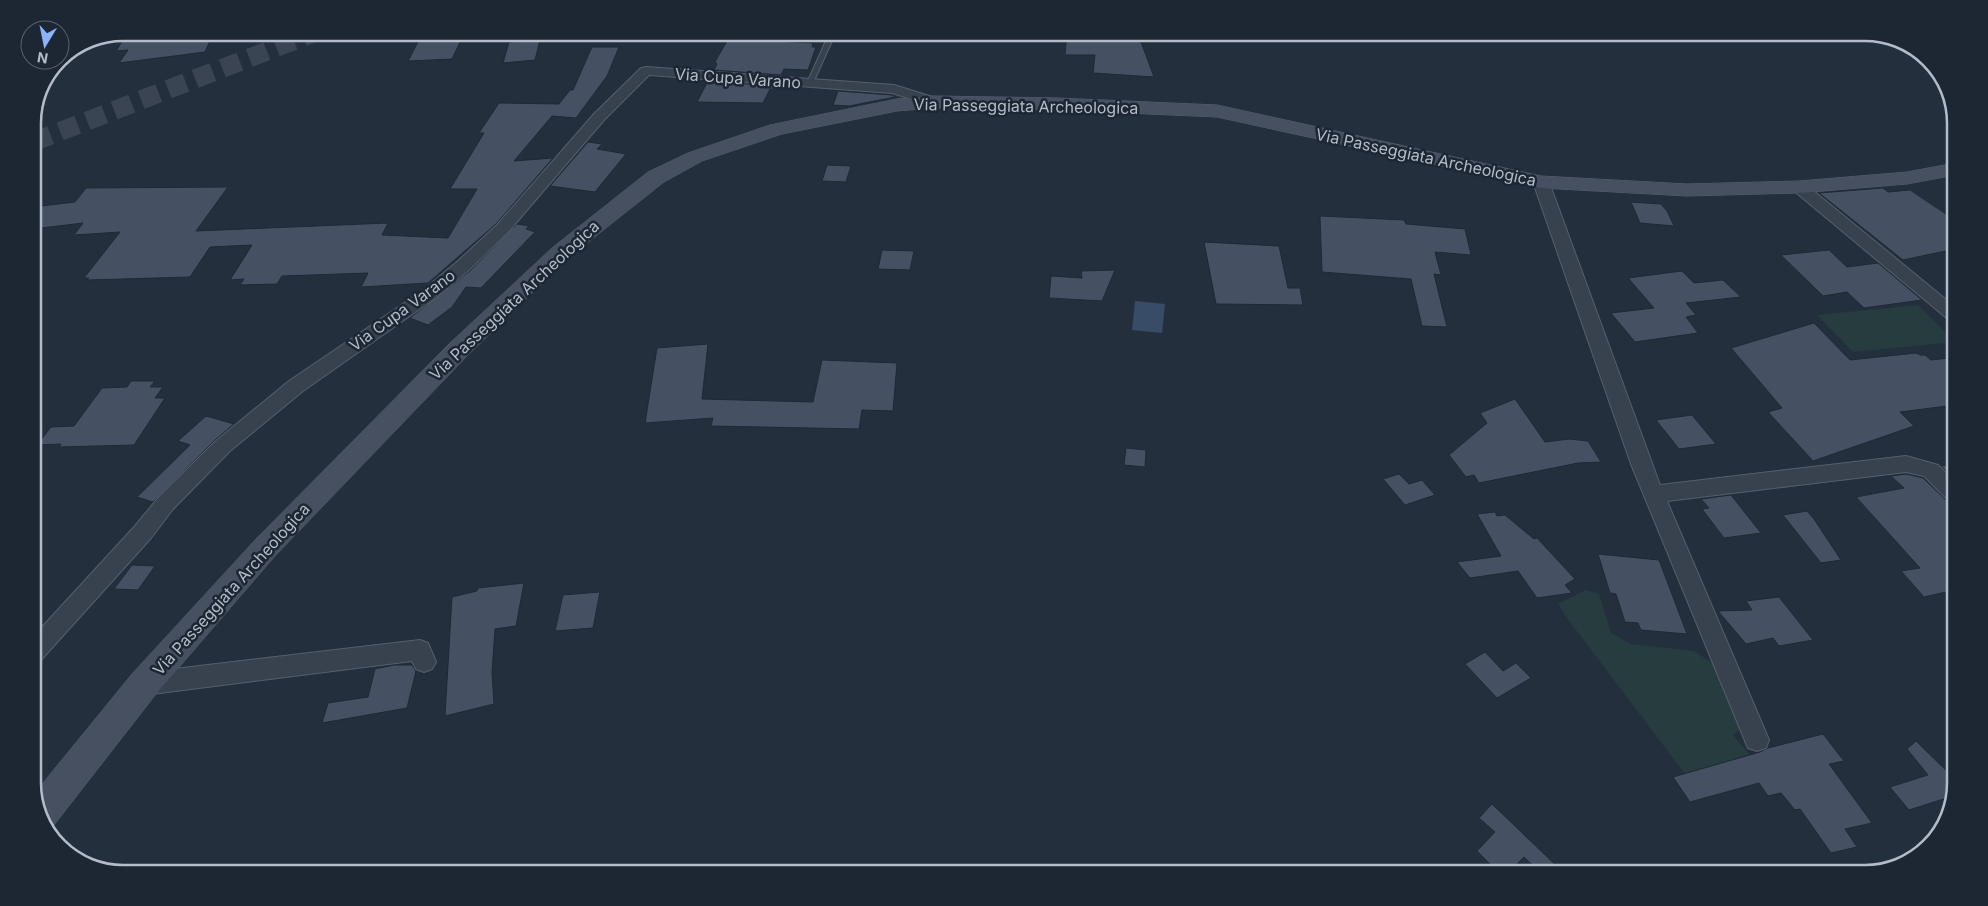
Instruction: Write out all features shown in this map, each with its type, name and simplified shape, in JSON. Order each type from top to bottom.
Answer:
[{"type":"street","name":"Via Cupa Varano","points":[[41,644],[166,504],[223,446],[256,421],[296,386],[428,295],[464,265],[503,228],[600,117],[646,71],[894,89],[934,102]]},
{"type":"street","name":"Via Passeggiata Archeologica","points":[[46,807],[144,684],[265,548],[458,350],[560,253],[649,182],[695,157],[778,129],[888,107],[934,102],[1057,104],[1217,111],[1541,182],[1687,190],[1799,187],[1907,178],[1947,170]]},
{"type":"street","points":[[1541,182],[1641,464],[1757,740]]},
{"type":"street","points":[[1799,187],[1947,309]]},
{"type":"street","points":[[1655,494],[1906,464],[1930,470],[1947,486]]},
{"type":"street","points":[[144,684],[420,650],[424,662]]},
{"type":"lane","name":"Via Cupa Varano","points":[[810,83],[829,41]]},
{"type":"green space","points":[[1918,305],[1947,334],[1947,343],[1853,352],[1817,315]]},
{"type":"green space","points":[[1586,590],[1599,594],[1611,633],[1631,644],[1694,651],[1721,670],[1743,727],[1733,735],[1750,755],[1685,774],[1558,604]]},
{"type":"water","points":[[1135,301],[1165,304],[1162,333],[1132,330]]},
{"type":"building","points":[[124,41],[210,41],[205,52],[119,63],[128,50],[116,51]]},
{"type":"building","points":[[418,41],[461,41],[452,59],[408,61]]},
{"type":"building","points":[[540,41],[535,60],[503,63],[509,42]]},
{"type":"building","points":[[727,41],[813,43],[812,47],[816,47],[808,70],[784,69],[781,75],[714,70],[717,64],[715,62]]},
{"type":"building","points":[[1066,41],[1141,42],[1154,77],[1093,73],[1095,55],[1065,55]]},
{"type":"building","points":[[592,47],[619,47],[607,76],[576,118],[552,116],[514,161],[553,158],[496,224],[428,283],[361,287],[368,273],[282,276],[277,284],[240,285],[244,279],[230,280],[252,245],[210,247],[190,277],[87,280],[89,278],[84,278],[120,232],[74,235],[83,223],[41,228],[41,206],[75,202],[86,188],[228,187],[196,231],[388,223],[382,235],[448,238],[477,189],[450,189],[484,133],[479,133],[499,103],[559,104],[570,90],[573,90]]},
{"type":"building","points":[[708,81],[776,86],[775,89],[770,89],[763,103],[697,102]]},
{"type":"building","points":[[838,91],[892,95],[895,97],[849,106],[833,105]]},
{"type":"building","points":[[588,142],[602,144],[597,149],[626,154],[595,192],[550,186]]},
{"type":"building","points":[[827,165],[851,166],[846,182],[822,181]]},
{"type":"building","points":[[1883,188],[1888,192],[1910,190],[1947,215],[1947,251],[1903,260],[1819,193]]},
{"type":"building","points":[[1631,202],[1661,204],[1667,211],[1674,226],[1640,223]]},
{"type":"building","points":[[1320,216],[1404,220],[1406,224],[1465,229],[1471,255],[1435,252],[1441,275],[1434,274],[1447,327],[1422,326],[1411,279],[1322,272]]},
{"type":"building","points":[[517,224],[529,226],[526,229],[535,232],[481,288],[466,287],[452,307],[428,325],[410,318],[471,270]]},
{"type":"building","points":[[1204,242],[1279,246],[1288,288],[1300,288],[1303,305],[1216,304]]},
{"type":"building","points":[[882,250],[914,251],[910,270],[878,269]]},
{"type":"building","points":[[1829,250],[1847,267],[1878,263],[1922,300],[1864,308],[1847,292],[1823,296],[1781,255]]},
{"type":"building","points":[[1115,270],[1102,301],[1049,298],[1051,276],[1082,278],[1081,271]]},
{"type":"building","points":[[1682,271],[1694,283],[1723,280],[1741,297],[1686,303],[1696,315],[1686,317],[1698,333],[1635,342],[1611,313],[1654,308],[1628,278]]},
{"type":"building","points":[[1814,323],[1850,360],[1916,353],[1925,355],[1931,360],[1947,358],[1947,406],[1900,412],[1914,426],[1813,461],[1768,412],[1782,408],[1731,348]]},
{"type":"building","points":[[708,344],[702,399],[813,402],[822,360],[897,363],[893,411],[862,410],[859,429],[711,426],[713,418],[645,423],[657,348]]},
{"type":"building","points":[[131,381],[155,381],[150,387],[163,387],[155,398],[165,398],[134,445],[59,447],[61,444],[41,445],[41,440],[51,427],[74,426],[102,388],[127,387]]},
{"type":"building","points":[[1515,399],[1545,442],[1569,439],[1588,441],[1601,462],[1578,463],[1479,483],[1474,475],[1466,477],[1449,455],[1487,423],[1480,413]]},
{"type":"building","points":[[1692,415],[1716,444],[1679,449],[1656,420]]},
{"type":"building","points":[[206,416],[234,424],[215,440],[153,502],[137,497],[190,445],[178,441]]},
{"type":"building","points":[[1126,448],[1146,450],[1145,467],[1124,465]]},
{"type":"building","points":[[1947,465],[1947,472],[1941,466]]},
{"type":"building","points":[[1399,474],[1409,484],[1422,480],[1435,495],[1405,505],[1383,479]]},
{"type":"building","points":[[1906,474],[1923,478],[1947,501],[1947,592],[1924,597],[1901,571],[1920,568],[1856,497],[1904,488],[1891,476]]},
{"type":"building","points":[[1731,495],[1761,533],[1724,538],[1702,509],[1709,508],[1701,499]]},
{"type":"building","points":[[1807,511],[1841,560],[1821,563],[1783,515]]},
{"type":"building","points":[[1495,512],[1497,516],[1505,515],[1534,539],[1537,538],[1575,579],[1565,585],[1572,593],[1537,598],[1518,571],[1470,578],[1457,562],[1501,556],[1477,514]]},
{"type":"building","points":[[1598,554],[1659,560],[1687,634],[1641,630],[1638,623],[1625,622],[1616,594],[1610,593]]},
{"type":"building","points":[[132,565],[155,566],[138,590],[114,589]]},
{"type":"building","points":[[524,583],[516,626],[495,629],[492,672],[494,704],[445,716],[452,597],[477,591],[478,588]]},
{"type":"building","points":[[600,592],[593,628],[555,631],[563,595]]},
{"type":"building","points":[[1779,597],[1813,640],[1779,646],[1773,638],[1746,644],[1718,611],[1752,610],[1746,601]]},
{"type":"building","points":[[1485,652],[1503,671],[1516,663],[1531,678],[1497,698],[1465,664]]},
{"type":"building","points":[[394,665],[412,665],[416,671],[407,708],[322,723],[328,703],[368,697],[375,669]]},
{"type":"building","points":[[1823,734],[1844,761],[1829,764],[1872,823],[1845,829],[1857,847],[1831,853],[1800,809],[1795,810],[1781,793],[1768,796],[1759,783],[1690,802],[1673,777],[1768,748]]},
{"type":"building","points":[[1916,741],[1947,771],[1945,799],[1909,810],[1890,787],[1928,775],[1907,749]]},
{"type":"building","points":[[1492,804],[1556,865],[1532,865],[1524,857],[1516,865],[1491,865],[1477,851],[1495,832],[1479,818]]},
{"type":"tunnel","points":[[41,139],[293,41]]}]
